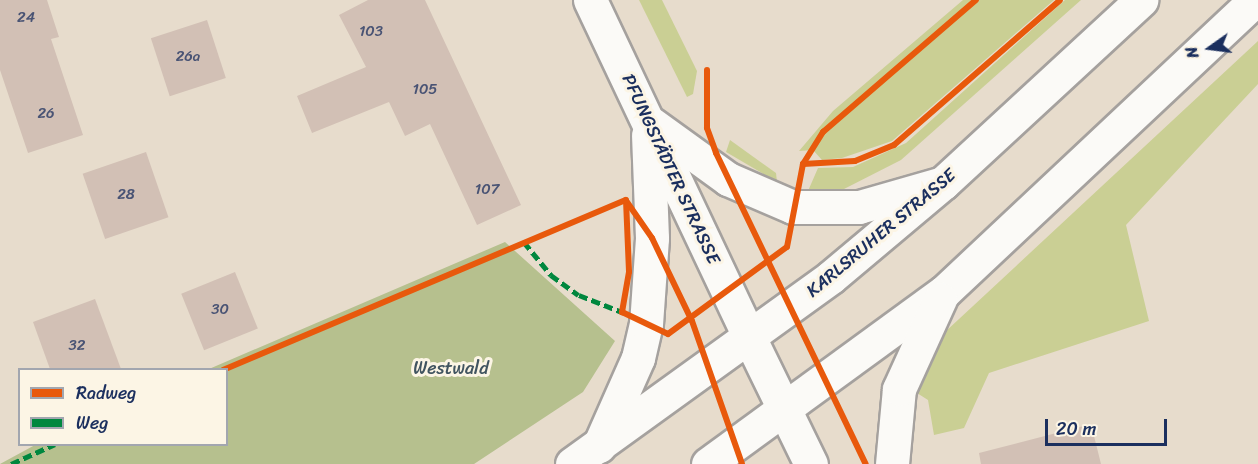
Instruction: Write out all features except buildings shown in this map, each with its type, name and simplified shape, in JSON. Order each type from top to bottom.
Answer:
[{"type":"main road","name":"PFUNGSTÄDTER STRASSE","points":[[590,0],[786,411]]},
{"type":"main road","name":"KARLSRUHER STRASSE","points":[[572,464],[750,339],[943,183],[1141,0]]},
{"type":"main road","points":[[708,464],[786,411],[944,292],[1255,0]]},
{"type":"main road","points":[[648,122],[728,179],[793,207],[859,207],[943,183]]},
{"type":"main road","points":[[599,446],[638,358],[646,324],[652,238],[648,122]]},
{"type":"main road","points":[[892,464],[899,389],[944,292]]},
{"type":"main road","points":[[786,411],[811,464]]},
{"type":"green space","points":[[639,0],[662,0],[697,71],[693,94],[687,97]]},
{"type":"green space","points":[[963,0],[1054,0],[892,141],[842,158],[822,160],[813,150],[799,151],[833,111]]},
{"type":"green space","points":[[1065,0],[1081,0],[901,160],[844,189],[808,191],[818,168],[853,167],[906,143]]},
{"type":"green space","points":[[1258,41],[1258,84],[1126,225],[1149,321],[989,373],[964,428],[934,435],[928,400],[917,393],[945,332]]},
{"type":"green space","points":[[730,140],[776,173],[777,182],[726,152]]},
{"type":"green space","name":"Westwald","points":[[505,242],[615,341],[583,392],[474,464],[0,464],[33,446],[228,446],[228,368],[211,368]]},
{"type":"marked path","points":[[524,242],[551,275],[579,295],[622,312]]},
{"type":"marked path","points":[[11,464],[51,446]]},
{"type":"cycle path","points":[[626,200],[629,272],[622,312],[668,334],[787,247],[803,164],[823,132],[976,0]]},
{"type":"cycle path","points":[[803,164],[855,161],[894,145],[1060,0]]},
{"type":"cycle path","points":[[707,70],[707,128],[716,153],[866,464]]},
{"type":"cycle path","points":[[228,368],[626,200]]},
{"type":"cycle path","points":[[627,202],[652,238],[692,321],[742,464]]}]
